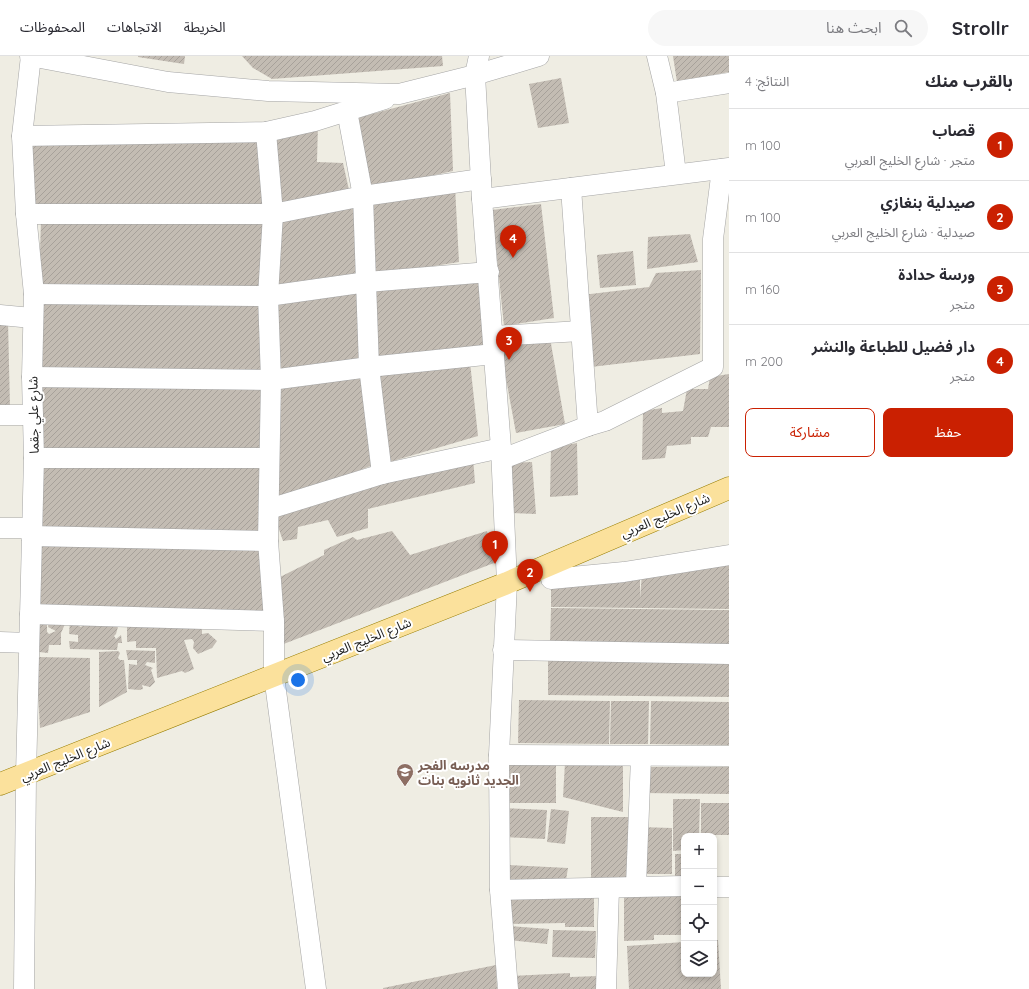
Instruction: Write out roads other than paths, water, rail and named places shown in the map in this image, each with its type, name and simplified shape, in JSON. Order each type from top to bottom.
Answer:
[{"type":"main road","name":"شارع الخليج العربي","points":[[0,784],[26,775],[507,583],[729,488]]},
{"type":"street","points":[[30,56],[168,82],[268,91],[399,94]]},
{"type":"street","name":"شارع علي جقما","points":[[24,989],[26,775],[34,458],[32,318],[34,294],[26,214],[22,136],[30,56]]},
{"type":"street","points":[[479,56],[475,75],[482,199],[501,453],[507,583],[499,755],[500,890],[508,989]]},
{"type":"street","points":[[22,136],[266,132],[347,111],[399,94],[475,75],[539,56]]},
{"type":"street","points":[[657,56],[666,92],[676,174]]},
{"type":"street","points":[[666,92],[729,83]]},
{"type":"street","points":[[347,111],[363,196],[369,367],[382,474]]},
{"type":"street","points":[[266,132],[272,214],[268,296],[271,380],[268,541],[274,621],[274,676],[316,989]]},
{"type":"street","points":[[269,510],[382,474],[501,453],[605,421],[713,367],[714,239],[725,168],[482,199]]},
{"type":"street","points":[[26,214],[272,214],[363,196],[481,179]]},
{"type":"street","points":[[571,188],[580,331],[588,426]]},
{"type":"street","points":[[34,294],[268,296],[367,282],[488,272]]},
{"type":"street","points":[[0,315],[32,318]]},
{"type":"street","points":[[32,377],[271,380],[369,367],[580,331]]},
{"type":"street","points":[[0,415],[33,415]]},
{"type":"street","points":[[34,458],[269,458]]},
{"type":"street","points":[[0,528],[32,532],[268,541]]},
{"type":"street","points":[[552,579],[624,572],[729,555]]},
{"type":"street","points":[[30,614],[274,621]]},
{"type":"street","points":[[0,642],[29,643]]},
{"type":"street","points":[[503,650],[729,654]]},
{"type":"street","points":[[499,755],[641,757],[729,756]]},
{"type":"street","points":[[636,886],[641,757]]},
{"type":"street","points":[[500,890],[681,886]]},
{"type":"street","points":[[717,887],[729,887]]},
{"type":"street","points":[[606,989],[609,888]]},
{"type":"place","name":"دار فضيل للطباعة والنشر","points":[[513,258]]},
{"type":"place","name":"ورسة حدادة","points":[[509,360]]},
{"type":"place","name":"قصاب","points":[[495,564]]},
{"type":"place","name":"صيدلية بنغازي","points":[[530,592]]},
{"type":"place","name":"مدرسه الفجر الجديد ثانويه بنات","points":[[405,787]]}]
